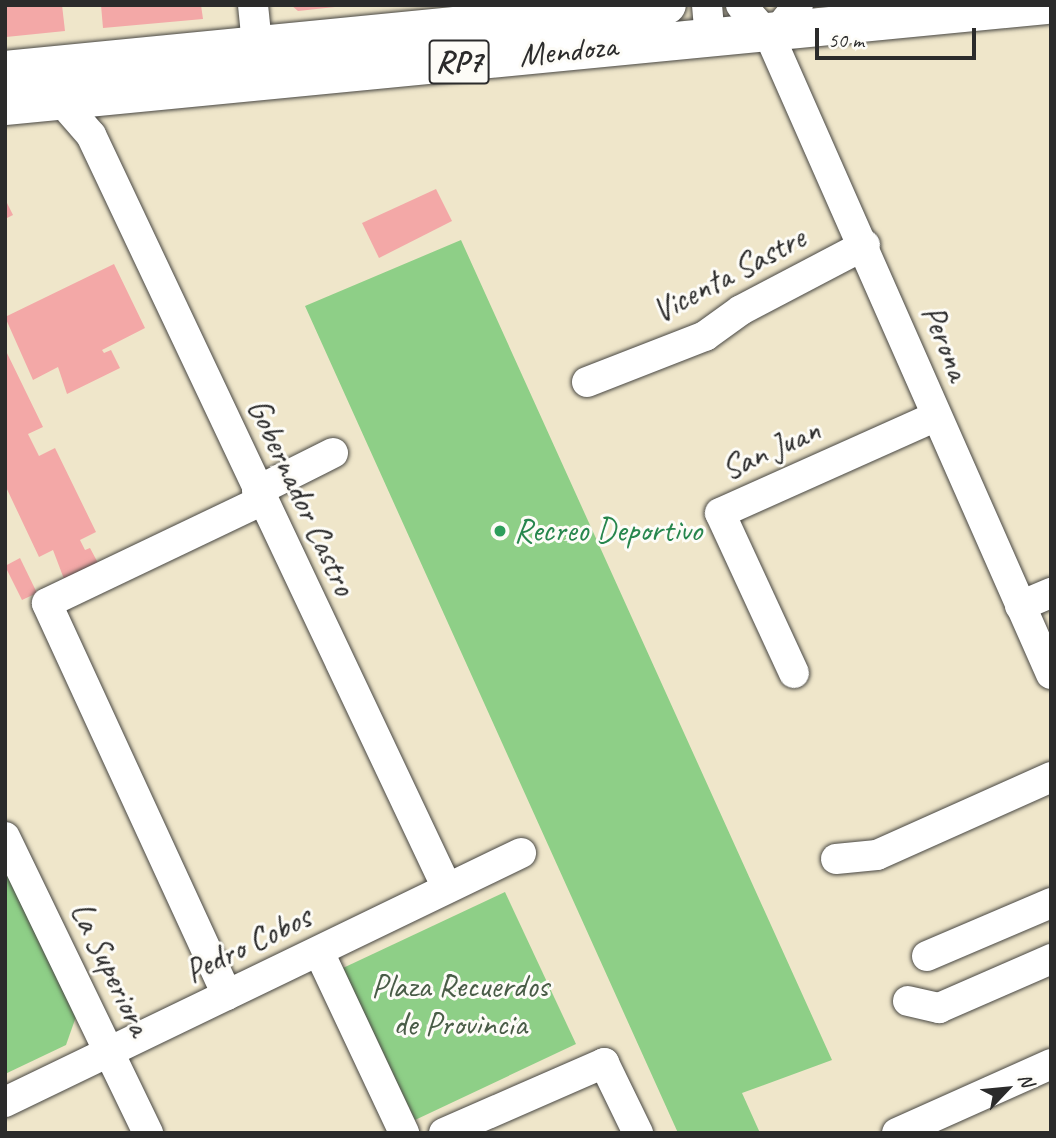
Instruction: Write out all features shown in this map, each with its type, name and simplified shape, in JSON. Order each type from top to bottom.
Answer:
[{"type":"main road","name":"Mendoza","points":[[5,106],[107,96],[259,63],[667,5]]},
{"type":"main road","name":"Mendoza","points":[[18,68],[121,58],[259,63],[657,43],[708,21],[770,23],[1046,5]]},
{"type":"street","points":[[253,5],[259,63]]},
{"type":"street","points":[[657,43],[686,5]]},
{"type":"street","name":"Perona","points":[[770,23],[935,417],[1051,674]]},
{"type":"street","points":[[92,135],[121,58]]},
{"type":"street","name":"Gobernador Castro","points":[[18,68],[61,100],[92,135],[259,496],[447,888]]},
{"type":"street","name":"Vicenta Sastre","points":[[587,382],[705,336],[741,310],[865,245]]},
{"type":"street","name":"San Juan","points":[[794,673],[720,513],[935,417]]},
{"type":"street","points":[[227,995],[47,603],[259,496],[333,453]]},
{"type":"street","points":[[1020,606],[1051,593]]},
{"type":"street","points":[[836,859],[877,855],[1051,777]]},
{"type":"street","name":"La Superiora","points":[[5,837],[148,1133]]},
{"type":"street","name":"Pedro Cobos","points":[[5,1102],[521,853]]},
{"type":"street","points":[[927,956],[1051,903]]},
{"type":"street","points":[[319,952],[404,1133]]},
{"type":"street","points":[[908,1001],[939,1008],[1051,959]]},
{"type":"street","points":[[443,1133],[604,1062],[638,1133]]},
{"type":"street","points":[[897,1133],[1051,1064]]},
{"type":"green space","name":"Recreo Deportivo","points":[[461,240],[832,1060],[742,1093],[760,1133],[678,1133],[305,306]]},
{"type":"green space","points":[[5,863],[78,1011],[66,1045],[5,1074]]},
{"type":"green space","name":"Plaza Recuerdos de Provincia","points":[[505,892],[576,1044],[415,1120],[343,968]]},
{"type":"building","points":[[5,5],[62,5],[65,31],[6,37]]},
{"type":"building","points":[[101,5],[201,5],[203,19],[103,28]]},
{"type":"building","points":[[291,5],[335,5],[335,7],[298,11]]},
{"type":"building","points":[[436,189],[452,221],[379,258],[362,223]]},
{"type":"building","points":[[5,199],[13,215],[5,219]]},
{"type":"building","points":[[114,264],[145,328],[102,350],[104,353],[111,350],[120,368],[67,394],[58,367],[33,380],[5,317]]},
{"type":"building","points":[[5,349],[43,427],[28,434],[39,456],[55,448],[96,532],[80,540],[85,550],[90,548],[98,563],[64,579],[53,550],[39,557],[5,485]]},
{"type":"building","points":[[20,558],[37,593],[22,600],[5,566]]},
{"type":"place","name":"Recreo Deportivo","points":[[500,531]]}]
